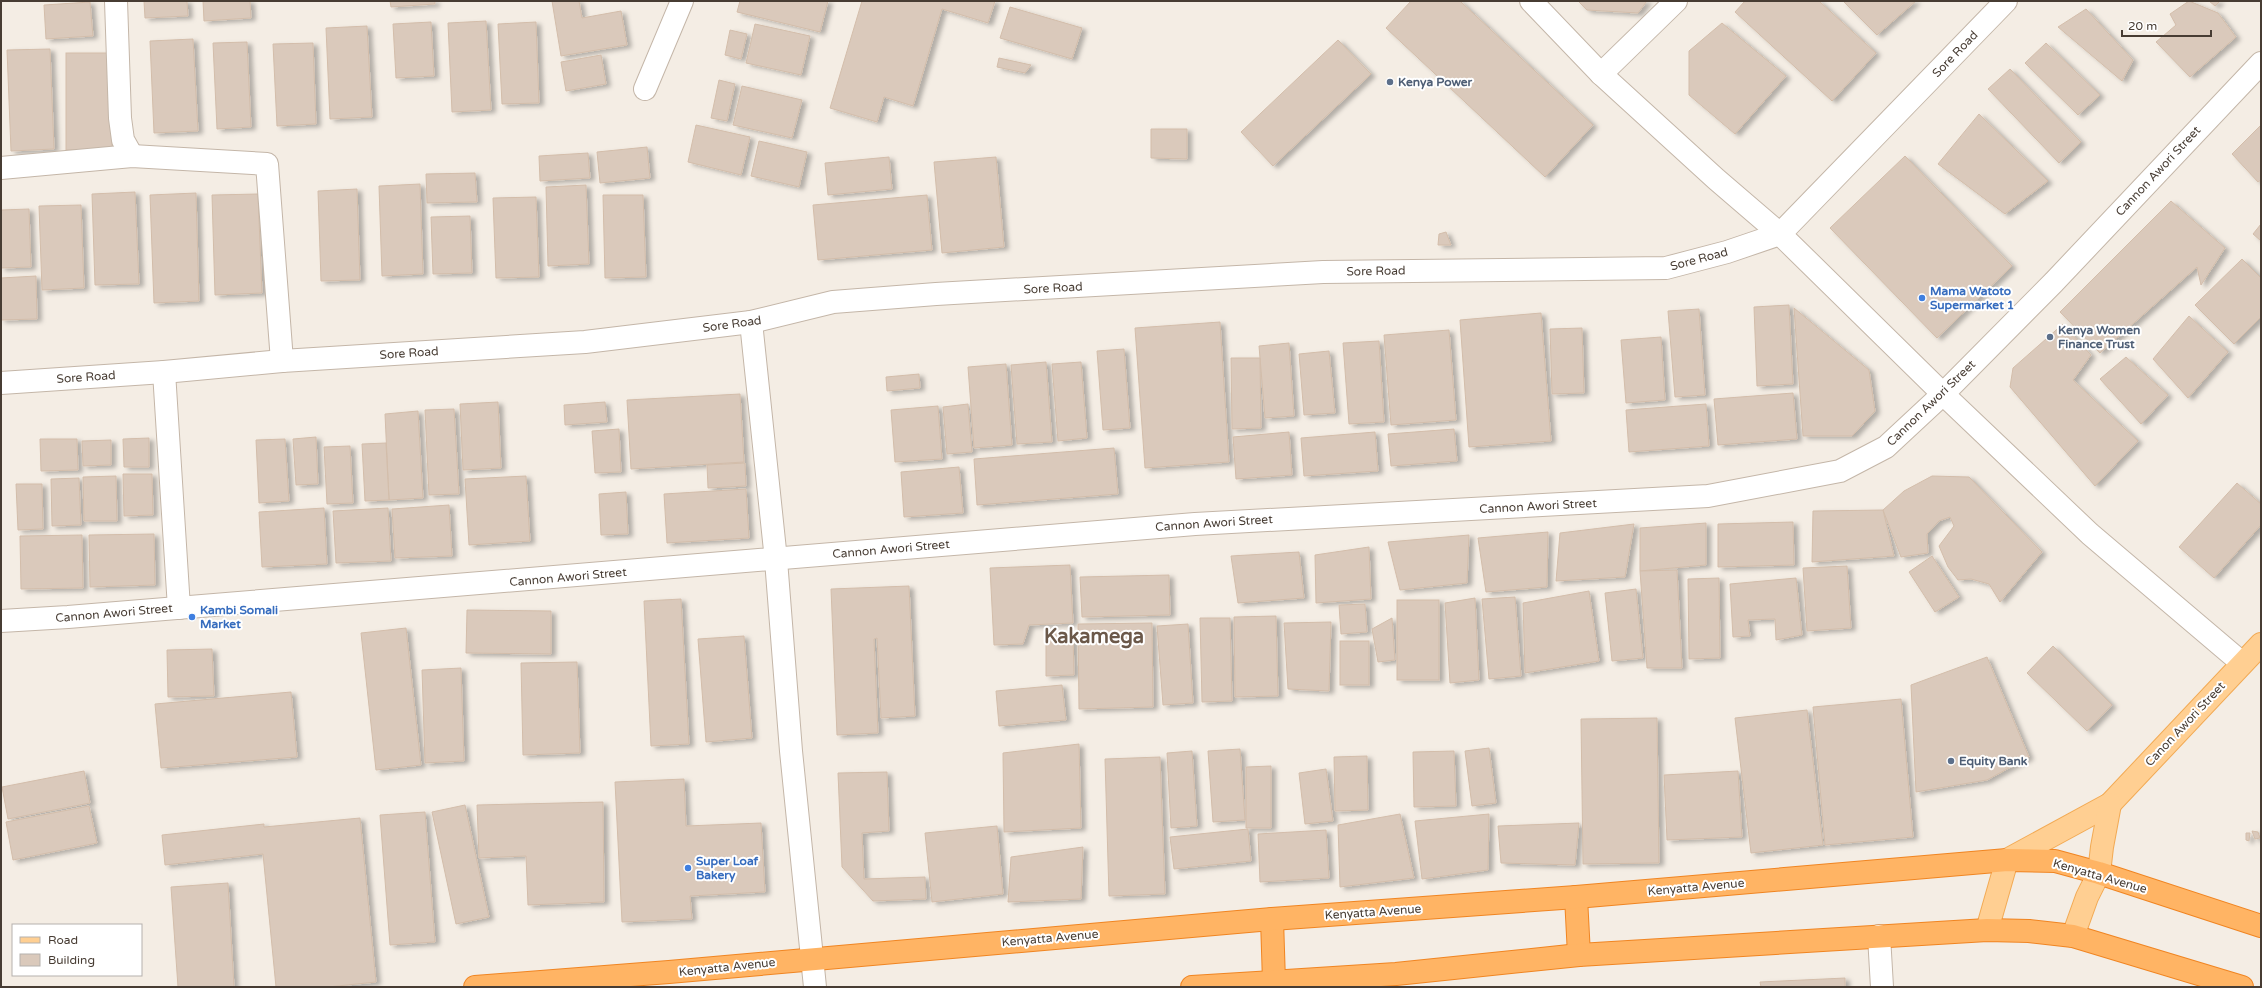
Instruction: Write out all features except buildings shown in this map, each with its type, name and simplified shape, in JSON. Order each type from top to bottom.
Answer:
[{"type":"highway","name":"Kenyatta Avenue","points":[[486,986],[669,972],[813,958],[1272,919],[1576,897],[2007,860],[2054,861],[2100,873],[2261,926]]},
{"type":"highway","points":[[1576,897],[1579,955]]},
{"type":"highway","points":[[1272,919],[1274,982]]},
{"type":"highway","points":[[1192,987],[1396,974],[1579,955],[1987,930],[2029,931],[2073,936],[2242,987]]},
{"type":"main road","name":"Canon Awori Street","points":[[2007,860],[2110,804],[2261,644]]},
{"type":"main road","points":[[2073,936],[2088,897],[2100,873],[2102,847],[2110,804]]},
{"type":"main road","points":[[1987,930],[2007,860]]},
{"type":"street","points":[[116,1],[120,118],[123,140],[132,156]]},
{"type":"street","points":[[644,89],[682,1]]},
{"type":"street","points":[[1531,1],[1601,74],[1716,180],[1780,234],[1942,394],[2090,534],[2242,664]]},
{"type":"street","points":[[1601,74],[1676,1]]},
{"type":"street","name":"Sore Road","points":[[1,383],[164,372],[282,361],[585,342],[752,322],[833,302],[936,294],[1323,272],[1666,268],[1727,252],[1780,234],[2006,1]]},
{"type":"street","name":"Cannon Awori Street","points":[[1,621],[776,560],[946,543],[1195,524],[1708,496],[1840,471],[1886,446],[1942,394],[2054,282],[2261,63]]},
{"type":"street","points":[[1,168],[132,156],[267,164],[282,361]]},
{"type":"street","points":[[752,322],[776,560],[791,751],[815,987]]},
{"type":"street","points":[[164,372],[180,608]]},
{"type":"street","points":[[1879,936],[1882,987]]},
{"type":"place","name":"Kenya Power","points":[[1390,82]]},
{"type":"place","name":"Mama Watoto Supermarket 1","points":[[1922,298]]},
{"type":"place","name":"Kenya Women Finance Trust","points":[[2050,337]]},
{"type":"place","name":"Kambi Somali Market","points":[[192,617]]},
{"type":"place","name":"Equity Bank","points":[[1951,761]]},
{"type":"place","name":"Super Loaf Bakery","points":[[688,868]]},
{"type":"district","name":"Kakamega","points":[[1094,636]]}]
